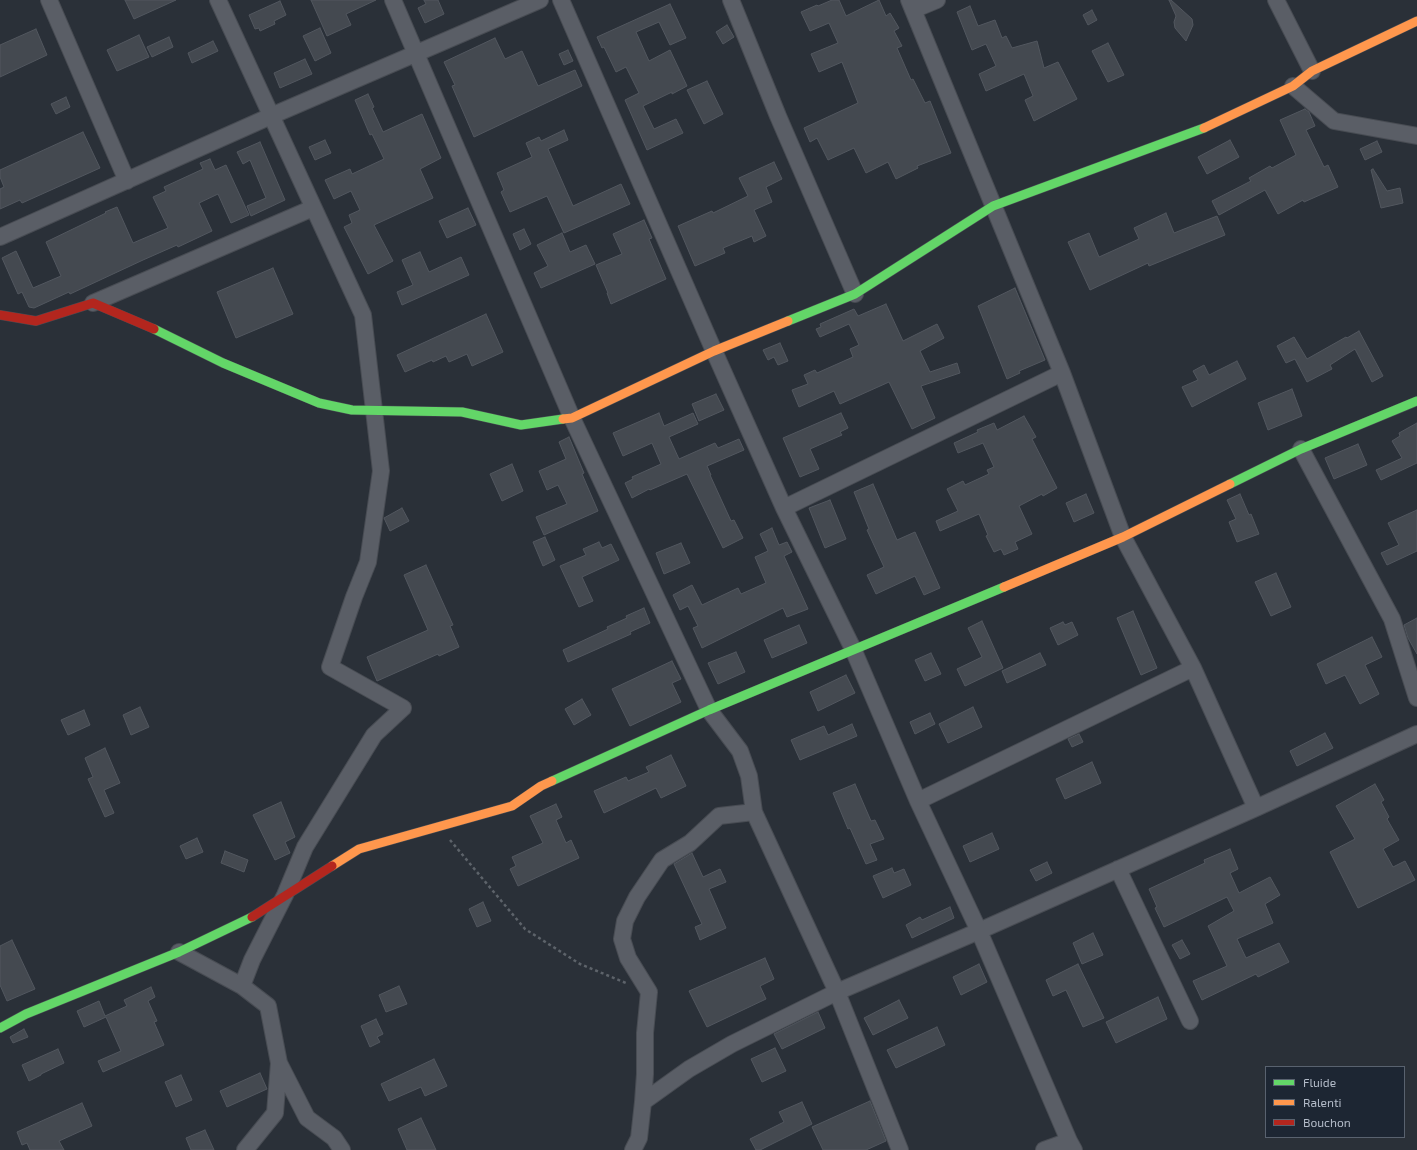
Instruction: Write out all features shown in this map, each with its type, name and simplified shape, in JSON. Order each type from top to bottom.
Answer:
[{"type":"street","points":[[49,0],[127,181]]},
{"type":"street","points":[[218,0],[363,315],[381,471],[368,562],[354,597],[330,667],[404,708],[374,735],[305,847],[285,895],[252,960],[242,986]]},
{"type":"street","points":[[393,0],[572,418],[709,710],[740,751],[749,776],[754,812],[837,992],[900,1150]]},
{"type":"street","points":[[0,237],[271,116],[540,0]]},
{"type":"street","points":[[561,0],[784,508],[853,649],[918,801],[979,931],[1072,1146],[1044,1150]]},
{"type":"street","points":[[731,0],[778,116],[855,294]]},
{"type":"street","points":[[937,0],[911,5],[1062,373],[1123,537],[1193,668],[1256,808]]},
{"type":"street","points":[[1276,0],[1312,71]]},
{"type":"street","points":[[93,303],[166,334],[224,363],[319,403],[352,410],[462,412],[521,424],[572,418],[714,351],[855,294],[993,206],[1211,125],[1293,86],[1312,71],[1417,21]]},
{"type":"street","points":[[1293,86],[1334,121],[1417,136]]},
{"type":"street","points":[[2,311],[36,321],[93,303],[313,208]]},
{"type":"street","points":[[784,508],[1062,373]]},
{"type":"street","points":[[0,1028],[26,1014],[179,952],[246,921],[285,895],[359,850],[512,806],[540,786],[709,710],[1123,537],[1301,449],[1417,401]]},
{"type":"street","points":[[1301,449],[1392,619],[1417,698]]},
{"type":"street","points":[[918,801],[1193,668]]},
{"type":"street","points":[[643,1102],[690,1069],[732,1044],[837,992],[979,931],[1256,808],[1417,734]]},
{"type":"street","points":[[633,1150],[639,1138],[643,1102],[645,1033],[649,992],[628,958],[622,939],[625,920],[637,898],[662,860],[690,843],[719,816],[754,812]]},
{"type":"street","points":[[1118,869],[1190,1021]]},
{"type":"street","points":[[179,952],[242,986],[268,1006],[279,1063],[275,1113],[245,1150]]},
{"type":"street","points":[[279,1063],[307,1118],[334,1138],[342,1150]]},
{"type":"path","points":[[441,826],[455,847],[524,929],[580,964],[649,992]]},
{"type":"building","points":[[125,0],[176,0],[134,19]]},
{"type":"building","points":[[311,0],[376,0],[346,14],[351,25],[327,36]]},
{"type":"building","points":[[424,0],[438,0],[444,14],[425,23],[418,8],[426,4]]},
{"type":"building","points":[[832,0],[839,0],[846,16],[879,0],[886,16],[890,13],[899,28],[894,31],[902,46],[897,48],[911,80],[913,79],[925,103],[930,101],[951,153],[917,166],[918,168],[896,179],[888,162],[866,173],[854,148],[828,160],[817,138],[810,142],[804,128],[858,103],[842,62],[819,72],[811,54],[838,43],[829,23],[810,31],[801,12]]},
{"type":"building","points":[[1169,0],[1171,0],[1192,19],[1193,25],[1186,41],[1175,28],[1174,22],[1176,16]]},
{"type":"building","points":[[280,1],[286,15],[274,21],[275,24],[260,31],[259,28],[255,29],[249,15]]},
{"type":"building","points":[[670,4],[686,38],[670,45],[659,22],[636,32],[649,61],[670,50],[687,86],[643,106],[654,129],[676,119],[683,133],[647,150],[625,100],[639,93],[626,67],[616,72],[604,47],[602,48],[597,37]]},
{"type":"building","points":[[970,6],[978,26],[995,20],[1002,38],[1006,36],[1012,48],[1037,41],[1044,68],[1058,62],[1077,99],[1034,121],[1025,100],[1033,96],[1024,74],[986,91],[979,74],[996,66],[986,44],[972,50],[957,12]]},
{"type":"building","points":[[1092,10],[1097,20],[1088,25],[1083,15]]},
{"type":"building","points":[[727,25],[734,37],[723,44],[716,32]]},
{"type":"building","points":[[320,28],[331,53],[315,61],[303,36]]},
{"type":"building","points":[[36,29],[47,55],[0,77],[0,45]]},
{"type":"building","points":[[139,35],[149,57],[117,71],[107,50]]},
{"type":"building","points":[[169,37],[173,47],[152,57],[147,47]]},
{"type":"building","points":[[495,38],[505,59],[522,51],[538,86],[575,70],[582,86],[474,137],[452,86],[455,85],[444,62]]},
{"type":"building","points":[[213,41],[218,51],[192,63],[188,53]]},
{"type":"building","points":[[1108,43],[1124,75],[1108,82],[1092,51]]},
{"type":"building","points":[[568,50],[573,61],[564,65],[559,54]]},
{"type":"building","points":[[305,59],[312,74],[280,88],[274,73]]},
{"type":"building","points":[[707,81],[723,114],[704,124],[687,90]]},
{"type":"building","points":[[368,94],[374,107],[372,108],[383,132],[422,114],[441,158],[420,169],[433,198],[374,225],[393,261],[368,274],[344,227],[352,223],[349,215],[360,210],[351,191],[334,199],[325,180],[350,169],[352,174],[384,159],[372,134],[370,135],[355,100]]},
{"type":"building","points":[[66,97],[70,107],[56,114],[51,104]]},
{"type":"building","points":[[1305,109],[1309,112],[1315,126],[1306,130],[1324,167],[1328,165],[1338,187],[1304,202],[1303,200],[1278,214],[1265,190],[1219,215],[1212,201],[1251,181],[1249,178],[1270,166],[1272,168],[1296,155],[1280,120]]},
{"type":"building","points":[[564,130],[568,140],[548,149],[573,206],[621,184],[630,204],[564,233],[547,196],[510,212],[501,192],[504,190],[497,173],[532,157],[526,143],[539,137],[541,141]]},
{"type":"building","points":[[83,132],[100,168],[22,203],[20,200],[0,209],[0,189],[4,187],[0,177],[0,170]]},
{"type":"building","points":[[325,140],[331,153],[315,160],[309,147]]},
{"type":"building","points":[[1230,140],[1239,157],[1207,174],[1198,157]]},
{"type":"building","points":[[1377,141],[1382,152],[1365,160],[1360,149]]},
{"type":"building","points":[[260,142],[285,200],[251,216],[247,206],[266,198],[250,160],[243,164],[237,152]]},
{"type":"building","points":[[210,159],[215,170],[226,165],[249,215],[231,223],[218,194],[199,203],[212,231],[178,247],[177,245],[143,260],[70,294],[69,292],[34,308],[29,307],[22,292],[18,294],[2,258],[16,251],[33,288],[61,276],[46,242],[106,213],[105,212],[117,207],[133,243],[168,228],[153,197],[166,191],[164,187],[203,169],[200,163]]},
{"type":"building","points":[[774,162],[782,179],[766,187],[772,202],[754,210],[766,236],[754,242],[752,236],[723,248],[725,253],[695,266],[678,226],[712,211],[713,213],[748,196],[739,178]]},
{"type":"building","points":[[1373,169],[1387,191],[1400,188],[1403,203],[1381,208],[1371,170]]},
{"type":"building","points":[[468,208],[476,225],[447,238],[439,221]]},
{"type":"building","points":[[1166,213],[1174,233],[1217,216],[1225,235],[1149,266],[1148,263],[1090,290],[1068,242],[1089,233],[1099,257],[1139,239],[1134,228]]},
{"type":"building","points":[[644,220],[652,238],[649,239],[666,279],[611,304],[596,265],[622,254],[613,234]]},
{"type":"building","points":[[524,229],[531,244],[520,250],[513,234]]},
{"type":"building","points":[[562,233],[570,252],[586,245],[595,264],[541,288],[534,273],[548,266],[537,245]]},
{"type":"building","points":[[420,252],[429,272],[461,257],[469,275],[402,305],[397,292],[413,285],[402,260]]},
{"type":"building","points":[[273,268],[293,314],[236,338],[217,292]]},
{"type":"building","points":[[1015,288],[1045,360],[1019,371],[1020,373],[1007,379],[978,306]]},
{"type":"building","points":[[886,304],[903,341],[937,324],[944,338],[920,351],[930,372],[957,363],[960,373],[921,386],[935,418],[912,429],[889,382],[840,404],[834,391],[799,407],[792,390],[808,384],[804,375],[815,370],[817,373],[853,357],[850,349],[859,345],[849,324],[820,337],[816,329],[821,327],[820,324],[854,309],[858,316]]},
{"type":"building","points":[[486,314],[503,352],[472,366],[467,354],[449,362],[446,356],[433,362],[432,360],[405,372],[397,355]]},
{"type":"building","points":[[1359,331],[1383,376],[1372,382],[1355,349],[1330,365],[1332,369],[1307,382],[1295,359],[1286,363],[1277,346],[1294,337],[1307,359]]},
{"type":"building","points":[[780,343],[788,361],[778,365],[774,357],[768,360],[763,350]]},
{"type":"building","points":[[1237,361],[1246,379],[1192,407],[1182,387],[1198,380],[1193,371],[1204,365],[1209,375]]},
{"type":"building","points":[[1292,389],[1302,416],[1268,430],[1258,403]]},
{"type":"building","points":[[716,394],[724,410],[699,421],[692,404]]},
{"type":"building","points":[[659,413],[664,426],[693,413],[698,424],[669,437],[679,459],[715,443],[718,448],[739,439],[744,450],[707,466],[731,521],[734,520],[743,538],[723,548],[687,474],[650,490],[649,489],[632,498],[625,483],[633,479],[632,477],[661,464],[652,443],[623,456],[613,433]]},
{"type":"building","points":[[841,413],[848,428],[840,432],[842,435],[810,449],[819,469],[800,477],[783,438]]},
{"type":"building","points":[[1024,416],[1036,437],[1032,439],[1057,488],[1043,496],[1042,494],[1019,506],[1032,534],[1015,542],[1018,549],[1004,555],[1001,549],[994,552],[986,536],[988,535],[979,514],[940,531],[936,521],[958,511],[947,489],[963,481],[965,485],[989,474],[987,470],[994,467],[983,443],[958,453],[954,443],[978,432],[977,430],[994,423],[997,430]]},
{"type":"building","points":[[1417,423],[1417,463],[1381,480],[1376,470],[1402,458],[1392,441],[1400,436],[1399,433]]},
{"type":"building","points":[[569,437],[584,473],[582,474],[598,511],[544,535],[536,517],[567,504],[558,485],[547,490],[539,471],[566,459],[559,442]]},
{"type":"building","points":[[1358,444],[1367,465],[1334,479],[1325,458]]},
{"type":"building","points":[[512,464],[523,491],[502,501],[490,474]]},
{"type":"building","points":[[873,484],[897,540],[915,532],[940,588],[924,595],[915,576],[876,594],[867,575],[884,567],[867,530],[869,529],[854,492]]},
{"type":"building","points":[[1086,494],[1094,513],[1074,522],[1066,503]]},
{"type":"building","points":[[1240,494],[1249,515],[1251,514],[1259,534],[1237,542],[1229,522],[1236,519],[1227,500]]},
{"type":"building","points":[[830,500],[846,539],[825,548],[809,508]]},
{"type":"building","points":[[402,508],[409,521],[390,531],[384,518]]},
{"type":"building","points":[[1417,510],[1417,551],[1387,565],[1381,553],[1399,545],[1388,523]]},
{"type":"building","points":[[772,528],[779,545],[787,542],[792,552],[784,556],[808,609],[787,617],[783,608],[702,648],[693,628],[698,626],[688,606],[680,610],[673,595],[692,585],[702,605],[738,588],[741,594],[766,583],[755,557],[768,551],[760,534]]},
{"type":"building","points":[[545,537],[555,560],[543,566],[533,542]]},
{"type":"building","points":[[599,542],[602,548],[611,544],[619,560],[582,577],[593,601],[579,607],[560,566],[586,555],[583,549]]},
{"type":"building","points":[[681,543],[690,563],[664,574],[656,553]]},
{"type":"building","points":[[426,565],[453,625],[450,626],[459,647],[439,656],[438,654],[377,681],[367,657],[428,630],[404,575]]},
{"type":"building","points":[[1276,573],[1291,607],[1271,616],[1255,582]]},
{"type":"building","points":[[644,608],[650,623],[630,632],[631,634],[568,662],[563,650],[608,629],[607,627]]},
{"type":"building","points":[[1133,611],[1157,668],[1141,675],[1117,618]]},
{"type":"building","points":[[1417,618],[1417,654],[1408,638],[1404,625]]},
{"type":"building","points":[[982,621],[1003,668],[965,686],[957,669],[982,657],[968,628]]},
{"type":"building","points":[[1063,622],[1065,625],[1072,622],[1078,635],[1058,645],[1050,628]]},
{"type":"building","points":[[799,625],[807,643],[772,658],[764,640]]},
{"type":"building","points":[[1372,637],[1382,657],[1365,665],[1379,694],[1360,704],[1345,675],[1326,684],[1317,664]]},
{"type":"building","points":[[736,652],[745,672],[718,684],[708,663]]},
{"type":"building","points":[[931,653],[941,674],[925,681],[915,660]]},
{"type":"building","points":[[1040,653],[1046,665],[1007,683],[1002,671]]},
{"type":"building","points":[[672,661],[681,679],[672,683],[681,702],[630,726],[612,689]]},
{"type":"building","points":[[846,675],[855,693],[818,711],[810,692]]},
{"type":"building","points":[[582,699],[591,715],[574,725],[565,709]]},
{"type":"building","points":[[140,707],[149,727],[131,735],[123,715]]},
{"type":"building","points":[[973,707],[982,727],[948,743],[939,724]]},
{"type":"building","points":[[84,710],[90,725],[68,735],[61,720]]},
{"type":"building","points":[[930,713],[935,724],[915,734],[910,722]]},
{"type":"building","points":[[852,724],[857,736],[800,760],[791,740],[824,726],[828,735]]},
{"type":"building","points":[[1325,733],[1333,748],[1297,766],[1290,751]]},
{"type":"building","points":[[1079,734],[1083,742],[1072,747],[1068,739]]},
{"type":"building","points":[[105,748],[120,783],[104,790],[114,813],[105,817],[88,779],[93,777],[85,758]]},
{"type":"building","points":[[671,755],[686,786],[661,798],[656,788],[604,813],[594,791],[626,777],[628,781],[649,772],[646,767]]},
{"type":"building","points":[[1092,762],[1101,783],[1065,799],[1056,779]]},
{"type":"building","points":[[855,784],[871,821],[875,820],[884,839],[870,844],[877,860],[866,864],[850,828],[848,829],[833,793]]},
{"type":"building","points":[[1375,784],[1384,800],[1381,802],[1389,817],[1387,819],[1399,840],[1383,849],[1393,867],[1405,861],[1415,880],[1358,908],[1330,852],[1355,839],[1336,806]]},
{"type":"building","points":[[281,802],[295,837],[285,842],[290,853],[275,860],[253,815]]},
{"type":"building","points":[[556,804],[562,817],[556,820],[566,843],[571,840],[579,858],[518,886],[510,869],[516,866],[512,857],[543,843],[530,816]]},
{"type":"building","points":[[992,833],[999,849],[970,862],[963,846]]},
{"type":"building","points":[[197,838],[203,852],[186,859],[180,846]]},
{"type":"building","points":[[1230,849],[1238,869],[1230,873],[1239,893],[1270,877],[1280,895],[1265,904],[1273,923],[1237,939],[1246,958],[1279,943],[1289,962],[1258,977],[1256,974],[1202,1000],[1193,981],[1227,966],[1208,926],[1234,911],[1227,897],[1164,927],[1155,908],[1157,907],[1149,889],[1205,863],[1204,860]]},
{"type":"building","points":[[225,851],[248,860],[244,872],[221,863]]},
{"type":"building","points":[[692,853],[703,877],[720,869],[726,882],[709,889],[726,928],[700,940],[695,927],[702,924],[674,864]]},
{"type":"building","points":[[1047,862],[1052,873],[1036,881],[1030,870]]},
{"type":"building","points":[[892,868],[894,873],[904,869],[911,885],[883,898],[873,876]]},
{"type":"building","points":[[483,902],[491,921],[477,927],[469,909]]},
{"type":"building","points":[[950,907],[954,918],[912,938],[906,925],[920,917],[922,920]]},
{"type":"building","points":[[1093,933],[1103,955],[1082,964],[1073,943]]},
{"type":"building","points":[[12,940],[35,989],[7,1001],[0,985],[0,946]]},
{"type":"building","points":[[1182,940],[1190,954],[1180,959],[1172,945]]},
{"type":"building","points":[[765,958],[774,979],[760,986],[766,999],[707,1027],[689,991]]},
{"type":"building","points":[[979,964],[987,982],[961,995],[953,977]]},
{"type":"building","points":[[1078,964],[1104,1018],[1083,1027],[1066,990],[1053,996],[1046,980]]},
{"type":"building","points":[[399,986],[407,1004],[386,1012],[379,995]]},
{"type":"building","points":[[151,987],[155,997],[148,1001],[157,1021],[154,1022],[164,1045],[103,1072],[98,1061],[121,1051],[106,1017],[84,1027],[77,1011],[99,1001],[105,1016],[127,1006],[124,1000]]},
{"type":"building","points":[[1158,997],[1167,1019],[1116,1043],[1106,1022]]},
{"type":"building","points":[[899,1000],[908,1018],[873,1035],[864,1018]]},
{"type":"building","points":[[818,1012],[825,1028],[782,1049],[774,1034]]},
{"type":"building","points":[[376,1019],[383,1034],[377,1037],[380,1042],[370,1047],[361,1026]]},
{"type":"building","points":[[937,1027],[945,1045],[896,1068],[887,1050]]},
{"type":"building","points":[[24,1029],[28,1037],[13,1043],[10,1037]]},
{"type":"building","points":[[775,1048],[786,1071],[762,1082],[751,1059]]},
{"type":"building","points":[[58,1049],[64,1063],[29,1081],[22,1065]]},
{"type":"building","points":[[434,1059],[447,1086],[425,1096],[421,1087],[389,1101],[381,1084]]},
{"type":"building","points":[[260,1073],[267,1089],[227,1107],[220,1091]]},
{"type":"building","points":[[181,1075],[192,1100],[176,1107],[165,1082]]},
{"type":"building","points":[[870,1101],[886,1141],[866,1150],[823,1150],[812,1127]]},
{"type":"building","points":[[802,1102],[812,1124],[760,1150],[756,1150],[750,1139],[784,1122],[779,1112]]},
{"type":"building","points":[[82,1103],[92,1126],[59,1141],[64,1150],[30,1150],[27,1143],[22,1145],[17,1132]]},
{"type":"building","points":[[421,1118],[436,1150],[407,1150],[398,1129]]},
{"type":"building","points":[[205,1130],[214,1150],[191,1150],[186,1138]]},
{"type":"traffic: fast","points":[[788,321],[855,294],[993,206],[1204,128]]},
{"type":"traffic: fast","points":[[154,329],[223,363],[319,403],[352,410],[462,412],[521,425],[563,419]]},
{"type":"traffic: fast","points":[[1230,484],[1301,449],[1417,401]]},
{"type":"traffic: fast","points":[[552,781],[709,710],[1004,587]]},
{"type":"traffic: fast","points":[[0,1028],[26,1014],[179,952],[252,917]]},
{"type":"traffic: slow","points":[[1204,128],[1293,86],[1312,71],[1417,21]]},
{"type":"traffic: slow","points":[[563,419],[572,418],[714,351],[788,321]]},
{"type":"traffic: slow","points":[[1004,587],[1123,537],[1230,484]]},
{"type":"traffic: slow","points":[[332,866],[359,849],[512,806],[541,786],[552,781]]},
{"type":"traffic: jam","points":[[0,315],[36,321],[93,303],[154,329]]},
{"type":"traffic: jam","points":[[252,917],[332,866]]}]
